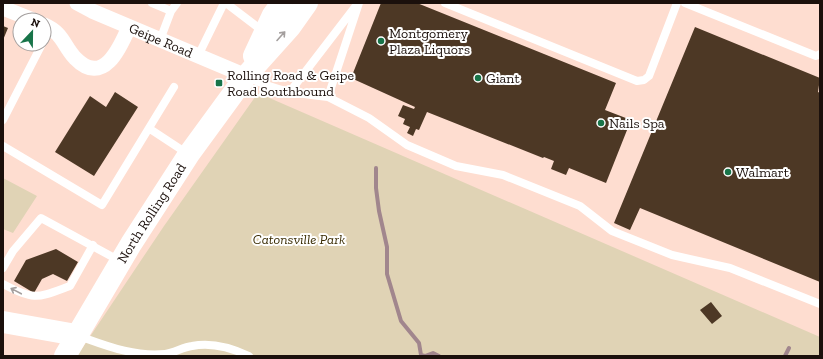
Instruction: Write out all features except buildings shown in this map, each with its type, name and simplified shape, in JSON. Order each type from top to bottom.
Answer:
[{"type":"main road","name":"North Rolling Road","points":[[246,76],[273,15],[282,3]]},
{"type":"main road","name":"North Rolling Road","points":[[65,356],[121,261],[189,154],[246,76],[290,27],[307,3]]},
{"type":"main road","points":[[3,322],[76,335]]},
{"type":"street","name":"Geipe Road","points":[[77,3],[130,28],[246,76]]},
{"type":"street","points":[[3,8],[13,12]]},
{"type":"street","points":[[52,32],[60,35],[75,58],[83,64],[92,67],[101,67],[109,63],[120,48],[130,28]]},
{"type":"lane","points":[[152,3],[171,11]]},
{"type":"lane","points":[[160,40],[171,11],[177,3]]},
{"type":"lane","points":[[198,56],[225,3],[265,33]]},
{"type":"lane","points":[[289,93],[359,3]]},
{"type":"lane","points":[[328,97],[359,3]]},
{"type":"lane","points":[[445,3],[637,81],[644,80],[649,76],[677,3]]},
{"type":"lane","points":[[685,3],[816,56],[820,54]]},
{"type":"lane","points":[[3,120],[38,52]]},
{"type":"lane","points":[[246,76],[266,86],[289,93],[328,97],[369,118],[406,145],[456,166],[503,175],[580,206],[612,231],[672,255],[730,268],[820,304]]},
{"type":"lane","points":[[3,146],[102,205],[174,87]]},
{"type":"lane","points":[[150,128],[189,154]]},
{"type":"lane","points":[[3,268],[13,251],[41,218],[121,261]]},
{"type":"lane","points":[[3,284],[29,297],[42,296],[70,286],[93,246]]},
{"type":"lane","points":[[76,335],[121,351],[141,354],[167,355],[193,345],[209,345],[227,348],[249,356]]},
{"type":"green space","name":"Catonsville Park","points":[[258,93],[820,337],[820,356],[77,356],[164,226]]},
{"type":"green space","points":[[3,178],[37,196],[13,233],[3,229]]},
{"type":"waterway","points":[[376,168],[376,188],[379,211],[387,247],[387,274],[401,321],[419,343],[421,355],[425,356],[433,353],[439,356]]},
{"type":"waterway","points":[[785,356],[789,348]]},
{"type":"place","name":"Montgomery Plaza Liquors","points":[[381,41]]},
{"type":"place","name":"Giant","points":[[478,78]]},
{"type":"place","name":"Rolling Road & Geipe Road Southbound","points":[[219,83]]},
{"type":"place","name":"Nails Spa","points":[[601,123]]},
{"type":"place","name":"Walmart","points":[[728,172]]}]
